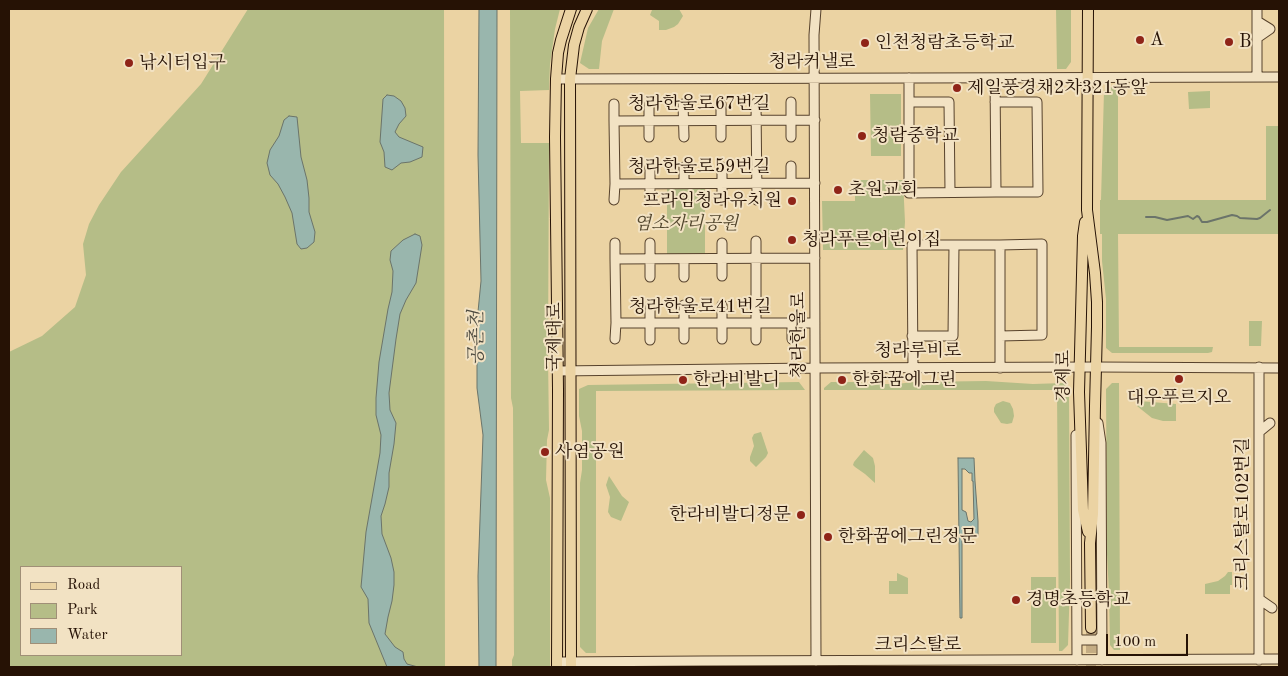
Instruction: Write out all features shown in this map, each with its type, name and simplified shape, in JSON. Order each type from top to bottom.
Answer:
[{"type":"main road","name":"국제대로","points":[[557,665],[556,79],[558,53],[571,9]]},
{"type":"main road","name":"국제대로","points":[[571,665],[570,79],[574,45],[587,9]]},
{"type":"main road","name":"경제로","points":[[1088,9],[1087,210],[1097,302],[1093,514],[1090,543],[1091,628]]},
{"type":"main road","name":"경제로","points":[[1087,210],[1083,236],[1079,392],[1084,510],[1090,543]]},
{"type":"street","name":"청라한울로","points":[[816,9],[814,35],[816,661]]},
{"type":"street","points":[[1257,9],[1257,76]]},
{"type":"street","points":[[1257,20],[1274,29]]},
{"type":"street","points":[[1257,38],[1274,29]]},
{"type":"street","name":"청라커낼로","points":[[556,79],[1279,76]]},
{"type":"street","points":[[908,78],[909,193],[1038,192],[1038,102],[995,102]]},
{"type":"street","points":[[995,78],[996,192]]},
{"type":"street","points":[[791,102],[791,137]]},
{"type":"street","points":[[908,102],[949,102],[950,192]]},
{"type":"street","points":[[756,103],[756,200]]},
{"type":"street","points":[[614,104],[614,121]]},
{"type":"street","points":[[649,104],[649,138]]},
{"type":"street","points":[[683,104],[684,137]]},
{"type":"street","points":[[721,104],[721,137]]},
{"type":"street","name":"청라한울로67번길","points":[[614,152],[614,121],[815,120]]},
{"type":"street","name":"청라한울로59번길","points":[[614,152],[615,184],[815,183]]},
{"type":"street","points":[[791,166],[791,183]]},
{"type":"street","points":[[650,167],[650,201]]},
{"type":"street","points":[[684,167],[684,183]]},
{"type":"street","points":[[722,167],[722,200]]},
{"type":"street","points":[[614,200],[615,184]]},
{"type":"street","points":[[756,241],[756,340]]},
{"type":"street","name":"청라한울로41번길","points":[[615,243],[616,323],[816,323]]},
{"type":"street","points":[[650,243],[650,277]]},
{"type":"street","points":[[722,243],[722,276]]},
{"type":"street","points":[[1000,244],[1000,368]]},
{"type":"street","points":[[912,368],[912,245],[1042,244],[1042,336],[1000,336]]},
{"type":"street","points":[[912,336],[953,336],[954,245]]},
{"type":"street","points":[[615,259],[815,258]]},
{"type":"street","points":[[684,259],[684,277]]},
{"type":"street","points":[[684,305],[684,339]]},
{"type":"street","points":[[722,305],[722,339]]},
{"type":"street","points":[[650,306],[650,340]]},
{"type":"street","points":[[615,339],[616,323]]},
{"type":"street","points":[[792,323],[792,339]]},
{"type":"street","name":"크리스탈로102번길","points":[[1259,367],[1259,660]]},
{"type":"street","name":"청라루비로","points":[[557,371],[815,368],[1279,368]]},
{"type":"street","points":[[1077,660],[1076,419],[1079,392]]},
{"type":"street","points":[[1095,406],[1101,444],[1102,660]]},
{"type":"street","points":[[1259,414],[1275,423]]},
{"type":"street","points":[[1259,432],[1275,423]]},
{"type":"street","points":[[1259,599],[1276,608]]},
{"type":"street","points":[[1259,617],[1276,608]]},
{"type":"street","points":[[1077,637],[1080,640],[1098,640],[1102,636]]},
{"type":"street","name":"크리스탈로","points":[[557,665],[816,661],[1279,660]]},
{"type":"green space","points":[[248,9],[444,9],[445,667],[9,667],[9,352],[42,336],[75,307],[86,275],[83,244],[89,224],[121,172],[201,84]]},
{"type":"green space","points":[[510,9],[560,9],[550,64],[549,90],[520,91],[521,143],[549,143],[549,430],[546,480],[550,498],[550,667],[512,667],[514,655]]},
{"type":"green space","points":[[599,9],[614,9],[602,41],[599,69],[589,69],[580,63],[588,28]]},
{"type":"green space","points":[[679,9],[683,16],[674,27],[659,30],[659,21],[650,15],[652,10]]},
{"type":"green space","points":[[1056,9],[1071,9],[1071,62],[1066,69],[1057,69]]},
{"type":"green space","points":[[1108,87],[1118,87],[1118,200],[1266,200],[1266,126],[1279,126],[1279,234],[1118,234],[1119,347],[1213,347],[1212,352],[1112,353],[1106,348],[1106,299],[1102,261],[1102,234],[1100,234],[1100,200],[1104,91]]},
{"type":"green space","points":[[1210,91],[1210,108],[1189,109],[1188,92]]},
{"type":"green space","points":[[870,94],[901,94],[901,156],[871,156]]},
{"type":"green space","points":[[855,180],[903,180],[905,222],[903,250],[823,250],[822,201],[855,201]]},
{"type":"green space","name":"염소자리공원","points":[[667,187],[705,187],[705,257],[667,256]]},
{"type":"green space","points":[[1249,321],[1262,321],[1261,346],[1249,346]]},
{"type":"green space","points":[[986,381],[1033,384],[1064,383],[1069,389],[1070,581],[1068,645],[1062,651],[1059,651],[1057,390],[824,390],[831,382],[897,384]]},
{"type":"green space","points":[[799,382],[805,390],[596,391],[596,653],[586,653],[580,647],[580,483],[582,431],[579,416],[579,389],[588,385]]},
{"type":"green space","points":[[1112,383],[1119,383],[1120,650],[1114,650],[1110,645],[1107,554],[1106,389]]},
{"type":"green space","points":[[1003,401],[1010,403],[1013,409],[1012,423],[1001,423],[994,412],[996,404]]},
{"type":"green space","points":[[1139,401],[1176,404],[1176,421],[1163,421],[1152,418],[1137,406]]},
{"type":"green space","points":[[761,432],[768,453],[756,467],[750,461],[754,446],[752,438],[754,434]]},
{"type":"green space","points":[[864,450],[873,458],[875,483],[853,465]]},
{"type":"green space","points":[[609,476],[622,496],[629,502],[621,521],[611,517],[608,512],[610,497],[606,485]]},
{"type":"green space","points":[[1228,572],[1232,572],[1230,594],[1205,594],[1205,584],[1218,581]]},
{"type":"green space","points":[[897,573],[908,578],[908,594],[889,594],[889,581],[897,581]]},
{"type":"green space","points":[[1031,577],[1056,577],[1056,643],[1031,643]]},
{"type":"water","name":"공촌천","points":[[479,9],[497,9],[496,667],[479,667],[478,576],[483,435],[477,388],[477,322],[481,281],[478,155]]},
{"type":"water","points":[[387,95],[394,96],[401,101],[405,108],[406,116],[395,132],[399,137],[423,147],[422,157],[410,162],[401,163],[392,170],[385,167],[384,152],[380,142],[383,99]]},
{"type":"water","points":[[289,116],[297,117],[301,157],[307,180],[309,212],[315,232],[314,242],[307,248],[301,249],[297,244],[292,213],[278,184],[270,175],[267,163],[270,150],[279,136],[284,120]]},
{"type":"water","points":[[415,234],[420,236],[422,245],[416,283],[400,314],[396,339],[389,393],[390,410],[396,423],[389,473],[389,487],[381,516],[382,534],[394,572],[392,601],[385,634],[395,647],[403,652],[407,664],[418,667],[387,667],[369,623],[368,599],[361,587],[366,532],[380,453],[381,435],[376,415],[376,398],[379,362],[392,292],[393,271],[390,260],[391,251],[403,240]]},
{"type":"water","points":[[958,458],[974,458],[978,536],[962,536],[962,618],[960,618]],"holes":[[[962,469],[972,473],[973,481],[974,519],[971,522],[968,521],[966,512],[962,510]]]},
{"type":"waterway","points":[[1146,217],[1167,220],[1188,216],[1193,219],[1197,216],[1202,222],[1207,222],[1232,215],[1240,218],[1257,219],[1270,210]]},
{"type":"tunnel","points":[[1091,628],[1091,667]]},
{"type":"place","name":"A","points":[[1140,40]]},
{"type":"place","name":"B","points":[[1229,42]]},
{"type":"place","name":"인천청람초등학교","points":[[865,43]]},
{"type":"place","name":"낚시터입구","points":[[129,63]]},
{"type":"place","name":"제일풍경채2차321동앞","points":[[957,88]]},
{"type":"place","name":"청람중학교","points":[[862,136]]},
{"type":"place","name":"초원교회","points":[[838,190]]},
{"type":"place","name":"프라임청라유치원","points":[[792,201]]},
{"type":"place","name":"청라푸른어린이집","points":[[792,240]]},
{"type":"place","name":"대우푸르지오","points":[[1179,379]]},
{"type":"place","name":"한라비발디","points":[[683,380]]},
{"type":"place","name":"한화꿈에그린","points":[[842,380]]},
{"type":"place","name":"사염공원","points":[[545,452]]},
{"type":"place","name":"한라비발디정문","points":[[801,515]]},
{"type":"place","name":"한화꿈에그린정문","points":[[828,537]]},
{"type":"place","name":"경명초등학교","points":[[1016,600]]}]
